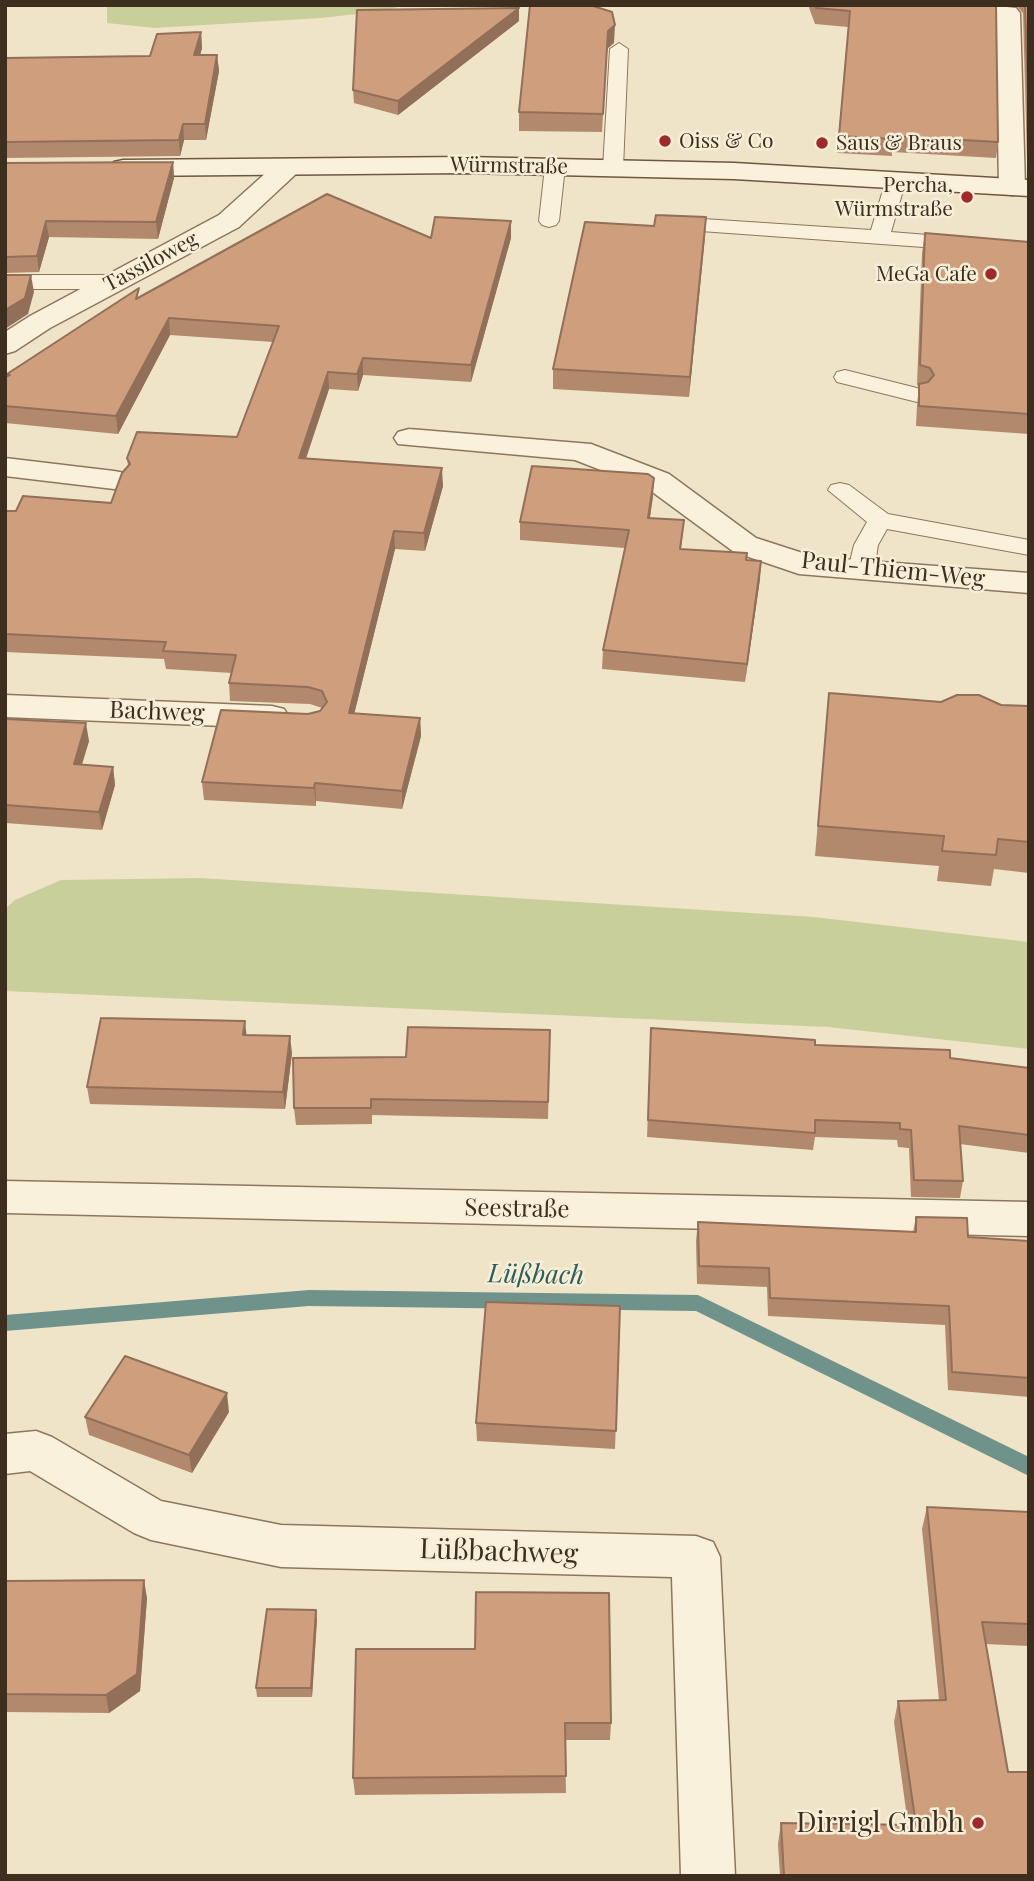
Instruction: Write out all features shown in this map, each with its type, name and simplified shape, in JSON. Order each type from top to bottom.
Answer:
[{"type":"street","name":"Würmstraße","points":[[100,168],[466,165],[613,168],[734,171],[1020,187],[1008,13],[997,13]]},
{"type":"street","name":"Tassiloweg","points":[[5,345],[229,221],[288,167]]},
{"type":"street","name":"Paul-Thiem-Weg","points":[[409,438],[580,451],[658,481],[745,545],[811,567],[1029,583]]},
{"type":"street","points":[[5,467],[114,480]]},
{"type":"street","name":"Bachweg","points":[[5,706],[309,718]]},
{"type":"street","name":"Seestraße","points":[[5,1197],[1029,1219]]},
{"type":"street","name":"Lüßbachweg","points":[[5,1454],[36,1451],[150,1519],[281,1546],[696,1557],[708,1876]]},
{"type":"lane","points":[[613,168],[619,49]]},
{"type":"lane","points":[[548,221],[555,167]]},
{"type":"lane","points":[[879,237],[896,180]]},
{"type":"lane","points":[[673,223],[982,246]]},
{"type":"lane","points":[[5,282],[116,282]]},
{"type":"lane","points":[[845,377],[917,395]]},
{"type":"lane","points":[[840,490],[880,520],[1029,548]]},
{"type":"lane","points":[[861,570],[866,545],[880,520]]},
{"type":"green space","points":[[107,5],[404,5],[384,11],[321,18],[154,28],[107,23]]},
{"type":"green space","points":[[200,878],[814,917],[1029,942],[1029,1049],[828,1027],[5,991],[5,909],[15,900],[61,880]]},
{"type":"building","points":[[530,5],[590,5],[612,12],[615,25],[608,31],[603,114],[519,112]]},
{"type":"building","points":[[815,5],[996,6],[998,142],[839,136],[850,11],[816,8]]},
{"type":"building","points":[[1025,5],[1029,5],[1029,123]]},
{"type":"building","points":[[519,8],[398,101],[353,90],[357,10]]},
{"type":"building","points":[[201,32],[194,55],[217,55],[205,124],[183,124],[179,140],[5,142],[5,58],[150,56],[157,34]]},
{"type":"building","points":[[173,162],[156,222],[46,221],[37,256],[5,257],[5,163]]},
{"type":"building","points":[[327,194],[431,238],[435,217],[511,221],[471,365],[363,358],[357,374],[328,372],[299,458],[442,468],[424,533],[394,531],[349,713],[420,718],[402,791],[315,783],[314,788],[202,782],[221,710],[308,714],[320,711],[327,702],[322,691],[308,687],[229,683],[236,655],[163,651],[166,642],[5,634],[5,511],[16,511],[23,496],[111,503],[122,473],[130,464],[127,458],[137,432],[237,437],[279,326],[169,318],[116,416],[5,406],[5,377],[10,375],[7,374],[139,288],[136,299]]},
{"type":"building","points":[[656,215],[706,217],[690,377],[553,369],[585,222],[654,226]]},
{"type":"building","points":[[925,233],[1029,242],[1029,414],[919,406],[919,384],[928,382],[934,375],[930,368],[920,365]]},
{"type":"building","points":[[5,275],[31,275],[25,298],[5,310]]},
{"type":"building","points":[[532,466],[648,474],[654,478],[648,518],[684,520],[680,549],[747,553],[746,560],[761,561],[747,664],[603,650],[629,530],[520,522]]},
{"type":"building","points":[[829,693],[941,702],[957,695],[979,695],[1001,705],[1029,706],[1029,842],[998,839],[996,855],[942,851],[944,836],[818,826]]},
{"type":"building","points":[[5,719],[86,723],[74,764],[113,767],[99,812],[5,805]]},
{"type":"building","points":[[101,1018],[245,1021],[243,1035],[290,1036],[283,1092],[87,1087]]},
{"type":"building","points":[[408,1027],[550,1030],[548,1102],[371,1099],[371,1108],[294,1108],[293,1058],[406,1057]]},
{"type":"building","points":[[651,1028],[815,1040],[815,1045],[950,1050],[950,1058],[1029,1068],[1029,1135],[959,1126],[963,1181],[914,1180],[911,1130],[900,1129],[900,1123],[815,1120],[815,1133],[648,1120]]},
{"type":"building","points":[[916,1217],[967,1218],[968,1237],[1029,1241],[1029,1378],[952,1372],[949,1306],[770,1298],[769,1268],[699,1266],[698,1222],[916,1232]]},
{"type":"building","points":[[486,1302],[620,1306],[616,1431],[476,1423]]},
{"type":"building","points":[[125,1356],[227,1393],[189,1455],[85,1417]]},
{"type":"building","points":[[927,1507],[1029,1512],[1029,1624],[982,1622],[1008,1772],[1029,1772],[1029,1876],[784,1876],[781,1823],[916,1825],[898,1701],[946,1700]]},
{"type":"building","points":[[144,1580],[137,1674],[106,1695],[5,1694],[5,1581]]},
{"type":"building","points":[[476,1592],[609,1593],[611,1723],[565,1723],[566,1776],[353,1778],[356,1649],[475,1649]]},
{"type":"building","points":[[267,1609],[316,1610],[311,1688],[256,1688]]},
{"type":"waterway","name":"Lüßbach","points":[[5,1323],[309,1298],[698,1303],[1029,1467]]},
{"type":"place","name":"Oiss & Co","points":[[665,141]]},
{"type":"place","name":"Saus & Braus","points":[[822,143]]},
{"type":"place","name":"Percha, Würmstraße","points":[[967,197]]},
{"type":"place","name":"MeGa Cafe","points":[[991,274]]},
{"type":"place","name":"Dirrigl Gmbh","points":[[978,1823]]}]
